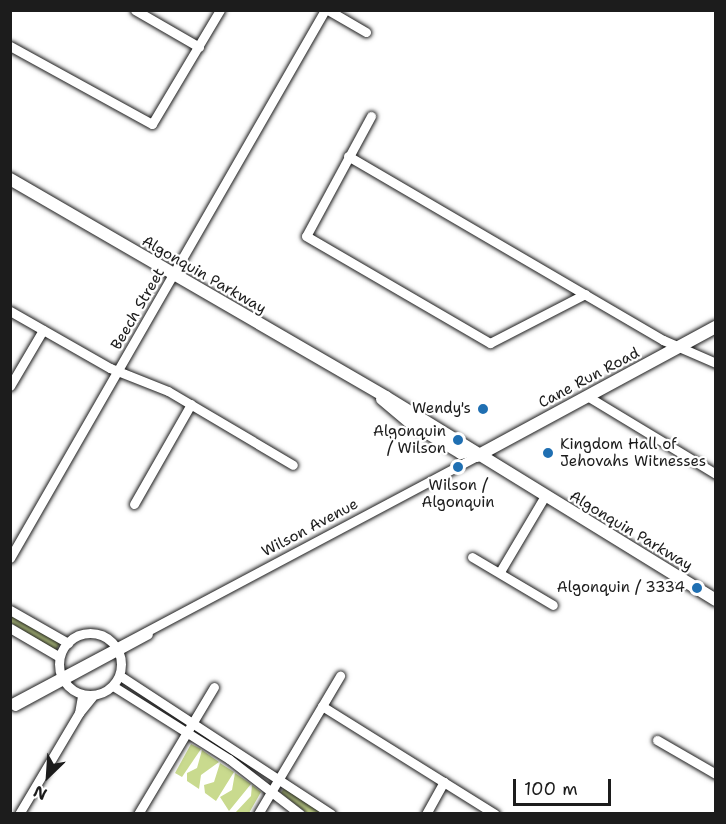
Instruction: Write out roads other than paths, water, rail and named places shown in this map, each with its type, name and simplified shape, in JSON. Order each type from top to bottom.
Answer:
[{"type":"main road","name":"Algonquin Parkway","points":[[10,179],[174,274],[716,600]]},
{"type":"main road","name":"Cane Run Road","points":[[473,454],[716,327]]},
{"type":"street","points":[[135,10],[199,46]]},
{"type":"street","points":[[10,46],[152,124],[220,10]]},
{"type":"street","points":[[326,10],[366,32]]},
{"type":"street","name":"Beech Street","points":[[10,558],[14,545],[119,372],[326,10]]},
{"type":"street","points":[[371,116],[306,236],[490,343],[585,294]]},
{"type":"street","points":[[348,156],[585,294],[716,363]]},
{"type":"street","points":[[10,311],[119,372],[191,404],[293,465]]},
{"type":"street","points":[[10,386],[43,330]]},
{"type":"street","points":[[587,396],[716,474]]},
{"type":"street","points":[[134,504],[191,404]]},
{"type":"street","name":"Wilson Avenue","points":[[10,706],[117,650],[473,454]]},
{"type":"street","points":[[501,570],[545,496]]},
{"type":"street","points":[[472,557],[501,570],[553,604]]},
{"type":"street","points":[[10,610],[68,643]]},
{"type":"street","points":[[10,628],[58,656],[63,679],[82,696],[92,697]]},
{"type":"street","points":[[58,656],[68,643],[95,631],[117,650],[122,677],[194,720],[331,813]]},
{"type":"street","points":[[258,813],[340,676]]},
{"type":"street","points":[[19,813],[79,713],[92,697],[113,686],[122,677]]},
{"type":"street","points":[[113,686],[187,730],[300,813]]},
{"type":"street","points":[[138,813],[214,687]]},
{"type":"street","points":[[79,713],[82,696]]},
{"type":"street","points":[[322,706],[495,813]]},
{"type":"street","points":[[657,740],[716,774]]},
{"type":"street","points":[[426,813],[444,782]]},
{"type":"place","name":"Wendy's","points":[[483,409]]},
{"type":"place","name":"Algonquin / Wilson","points":[[458,440]]},
{"type":"place","name":"Kingdom Hall of Jehovahs Witnesses","points":[[548,453]]},
{"type":"place","name":"Wilson / Algonquin","points":[[458,467]]},
{"type":"place","name":"Algonquin / 3334","points":[[697,588]]}]
